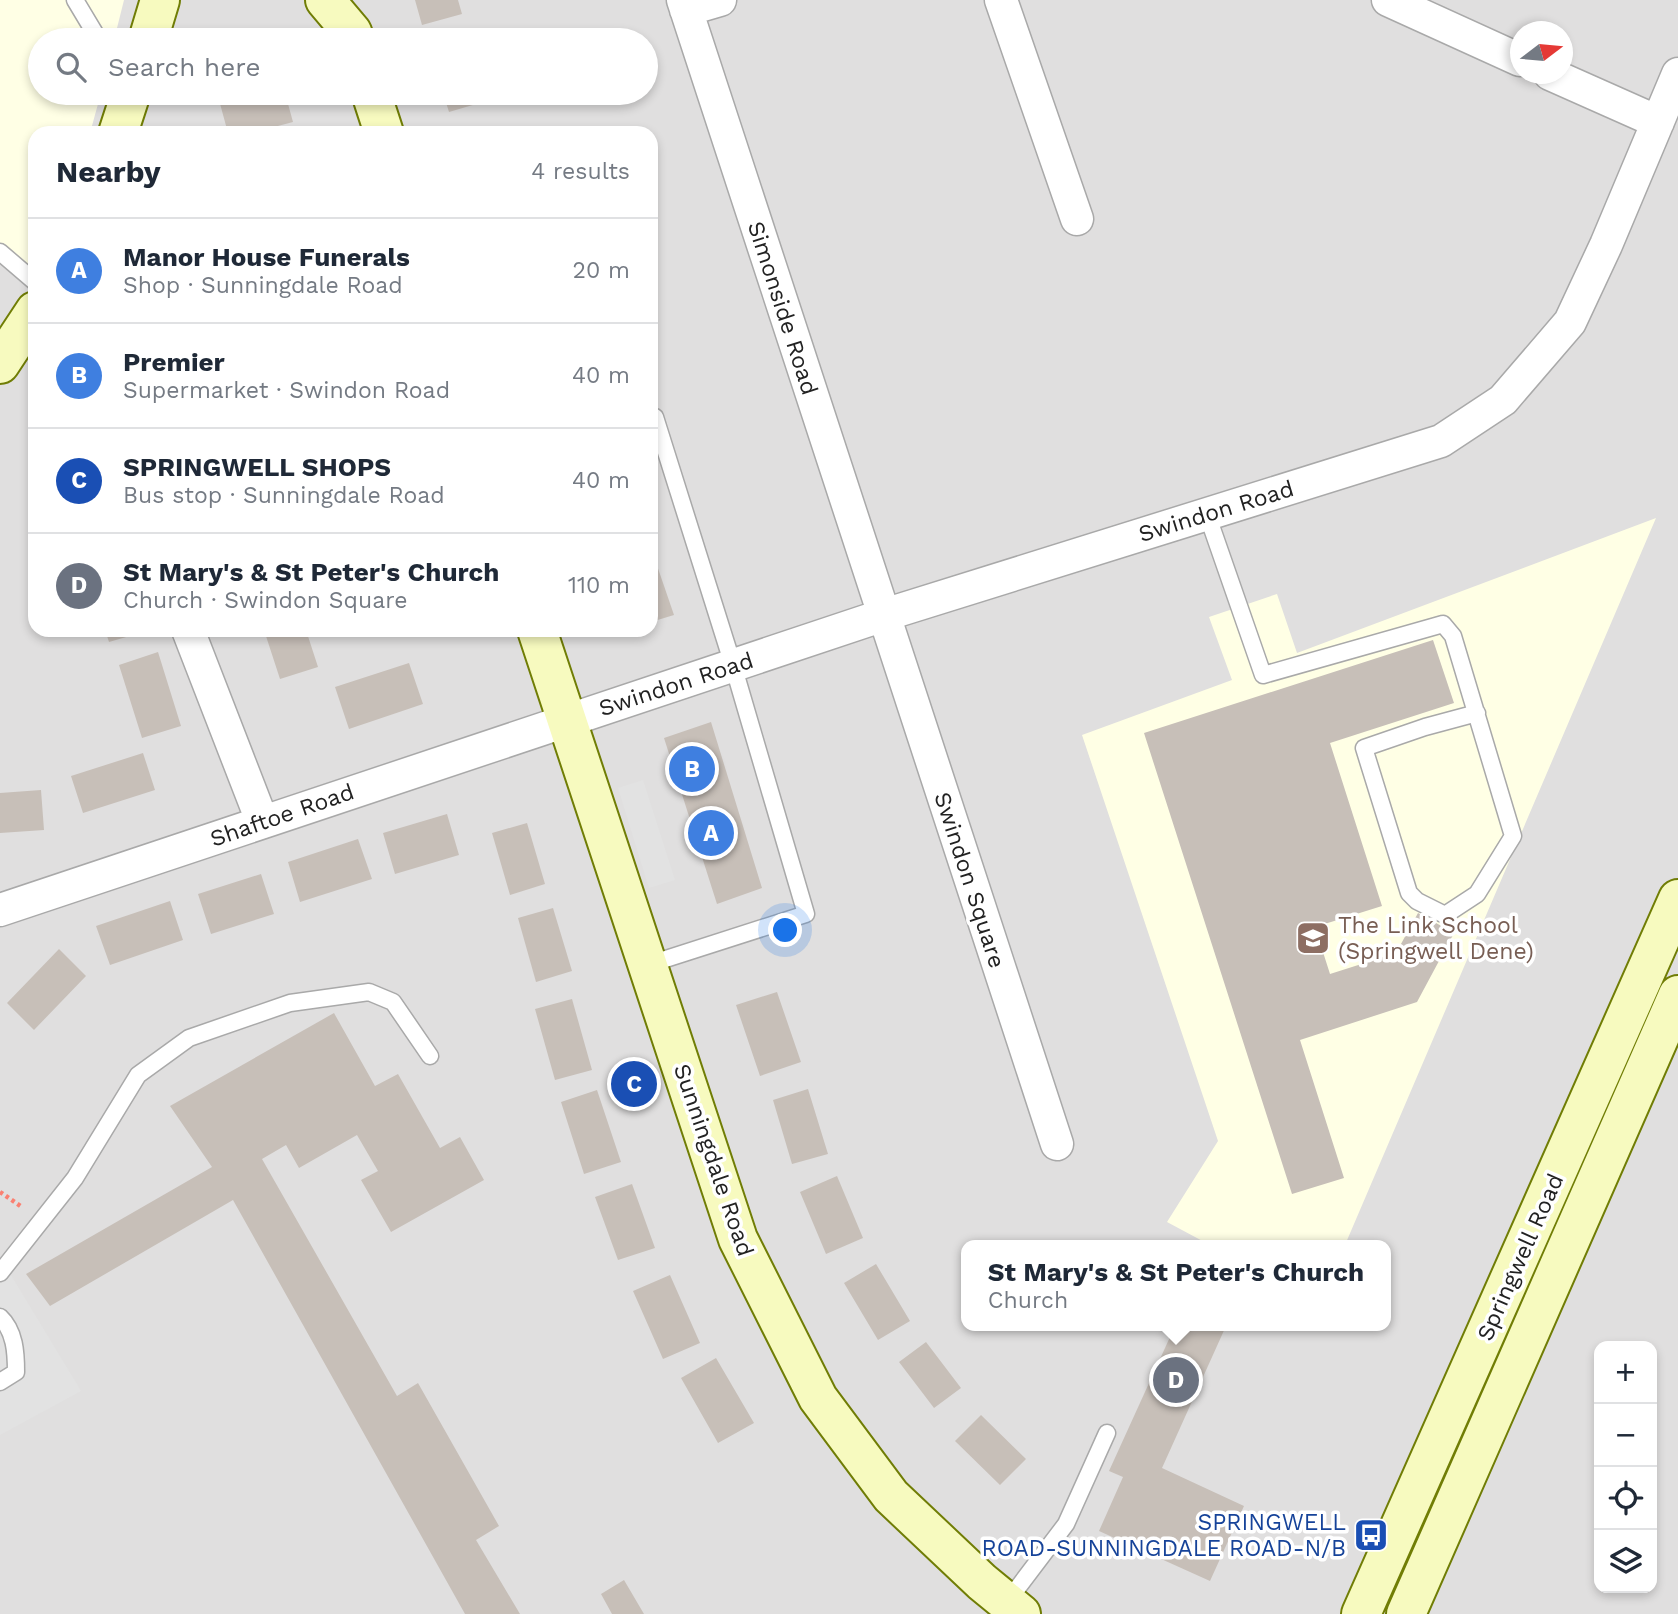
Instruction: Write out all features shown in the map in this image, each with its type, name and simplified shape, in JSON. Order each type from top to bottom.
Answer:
[{"type":"main road","points":[[152,28],[160,0]]},
{"type":"main road","points":[[326,0],[349,28]]},
{"type":"main road","points":[[120,126],[127,105]]},
{"type":"main road","points":[[375,105],[382,126]]},
{"type":"main road","points":[[0,364],[28,322]]},
{"type":"main road","name":"Sunningdale Road","points":[[539,637],[737,1239],[818,1398],[891,1496],[1014,1608]]},
{"type":"main road","name":"Springwell Road","points":[[1362,1614],[1678,899]]},
{"type":"main road","name":"Springwell Road","points":[[1406,1614],[1678,995]]},
{"type":"street","points":[[684,5],[719,0]]},
{"type":"street","points":[[1001,0],[1077,219]]},
{"type":"street","points":[[1388,0],[1510,55]]},
{"type":"street","name":"Simonside Road","points":[[684,5],[884,615]]},
{"type":"street","name":"Swindon Road","points":[[565,721],[884,615],[1440,441],[1503,400],[1570,322],[1678,74]]},
{"type":"street","points":[[1572,84],[1658,122]]},
{"type":"street","name":"Swindon Square","points":[[884,615],[1057,1144]]},
{"type":"street","points":[[191,637],[262,821]]},
{"type":"street","name":"Shaftoe Road","points":[[0,910],[565,721]]},
{"type":"lane","points":[[75,0],[92,28]]},
{"type":"lane","points":[[0,253],[28,276]]},
{"type":"lane","points":[[647,965],[806,914],[733,665],[658,427]]},
{"type":"lane","points":[[1207,514],[1263,675],[1443,624],[1452,635],[1477,713],[1513,836],[1477,894],[1445,915],[1417,901],[1409,893],[1364,748],[1477,713]]},
{"type":"lane","points":[[0,1273],[75,1178],[138,1075],[189,1038],[290,1003],[369,992],[393,1002],[430,1056]]},
{"type":"lane","points":[[0,1317],[7,1323],[16,1349],[16,1372],[0,1382]]},
{"type":"lane","points":[[1014,1608],[1066,1524],[1107,1433]]},
{"type":"shaded area","points":[[0,0],[1678,0],[1678,1614],[0,1614]]},
{"type":"shaded area","points":[[0,0],[124,0],[117,28],[28,28],[28,105],[98,105],[92,126],[28,126],[28,266],[0,243]]},
{"type":"shaded area","name":"The Link School (Springwell Dene)","points":[[1656,518],[1347,1240],[1201,1240],[1167,1222],[1218,1141],[1082,735],[1232,680],[1209,617],[1277,594],[1297,653]]},
{"type":"shaded area","points":[[643,780],[675,880],[649,888],[618,788]]},
{"type":"shaded area","points":[[0,1257],[81,1391],[0,1435]]},
{"type":"building","points":[[415,0],[458,0],[462,14],[422,25]]},
{"type":"building","points":[[220,105],[288,105],[293,122],[278,126],[226,126]]},
{"type":"building","points":[[447,105],[473,105],[449,112]]},
{"type":"building","points":[[658,568],[674,615],[658,620]]},
{"type":"building","points":[[107,637],[126,637],[109,642]]},
{"type":"building","points":[[266,637],[308,637],[318,667],[280,679]]},
{"type":"building","points":[[1433,640],[1454,703],[1330,743],[1382,906],[1315,927],[1330,974],[1396,953],[1418,913],[1454,933],[1417,1002],[1300,1040],[1344,1178],[1292,1194],[1144,733]]},
{"type":"building","points":[[158,652],[181,726],[142,738],[119,665]]},
{"type":"building","points":[[409,663],[423,704],[349,729],[335,687]]},
{"type":"building","points":[[711,722],[762,888],[717,904],[664,738]]},
{"type":"building","points":[[143,753],[155,790],[83,813],[71,776]]},
{"type":"building","points":[[41,790],[44,830],[0,833],[0,793]]},
{"type":"building","points":[[447,814],[459,855],[395,874],[383,833]]},
{"type":"building","points":[[527,823],[545,884],[510,895],[492,833]]},
{"type":"building","points":[[358,839],[372,879],[300,902],[288,862]]},
{"type":"building","points":[[261,874],[274,914],[211,934],[198,894]]},
{"type":"building","points":[[170,901],[183,940],[110,965],[96,926]]},
{"type":"building","points":[[553,908],[572,971],[536,982],[518,918]]},
{"type":"building","points":[[59,949],[86,976],[34,1030],[7,1003]]},
{"type":"building","points":[[777,992],[801,1062],[760,1076],[736,1005]]},
{"type":"building","points":[[572,999],[592,1070],[555,1080],[535,1009]]},
{"type":"building","points":[[334,1013],[375,1086],[398,1074],[440,1148],[460,1137],[484,1180],[391,1232],[361,1180],[378,1171],[357,1135],[299,1168],[286,1145],[262,1159],[397,1396],[418,1383],[499,1526],[476,1540],[520,1614],[465,1614],[233,1200],[50,1306],[26,1274],[212,1167],[170,1106]]},
{"type":"building","points":[[808,1089],[828,1154],[792,1164],[773,1100]]},
{"type":"building","points":[[597,1090],[621,1162],[584,1174],[561,1102]]},
{"type":"building","points":[[837,1176],[863,1238],[826,1254],[800,1192]]},
{"type":"building","points":[[632,1184],[655,1248],[618,1260],[595,1197]]},
{"type":"building","points":[[876,1264],[910,1321],[878,1340],[844,1283]]},
{"type":"building","points":[[670,1275],[700,1343],[663,1359],[633,1291]]},
{"type":"building","points":[[1173,1331],[1224,1331],[1162,1468],[1244,1506],[1210,1581],[1099,1531],[1123,1477],[1109,1471]]},
{"type":"building","points":[[926,1342],[961,1388],[934,1408],[899,1362]]},
{"type":"building","points":[[716,1358],[754,1423],[718,1443],[681,1378]]},
{"type":"building","points":[[981,1415],[1026,1459],[1000,1485],[955,1441]]},
{"type":"building","points":[[624,1580],[644,1614],[612,1614],[601,1594]]},
{"type":"place","name":"Premier","points":[[692,769]]},
{"type":"place","name":"Manor House Funerals","points":[[711,833]]},
{"type":"place","name":"The Link School (Springwell Dene)","points":[[1313,938]]},
{"type":"place","name":"SPRINGWELL SHOPS","points":[[634,1084]]},
{"type":"place","name":"St Mary's & St Peter's Church","points":[[1176,1380]]},
{"type":"place","name":"SPRINGWELL ROAD-SUNNINGDALE ROAD-N/B","points":[[1371,1535]]}]
